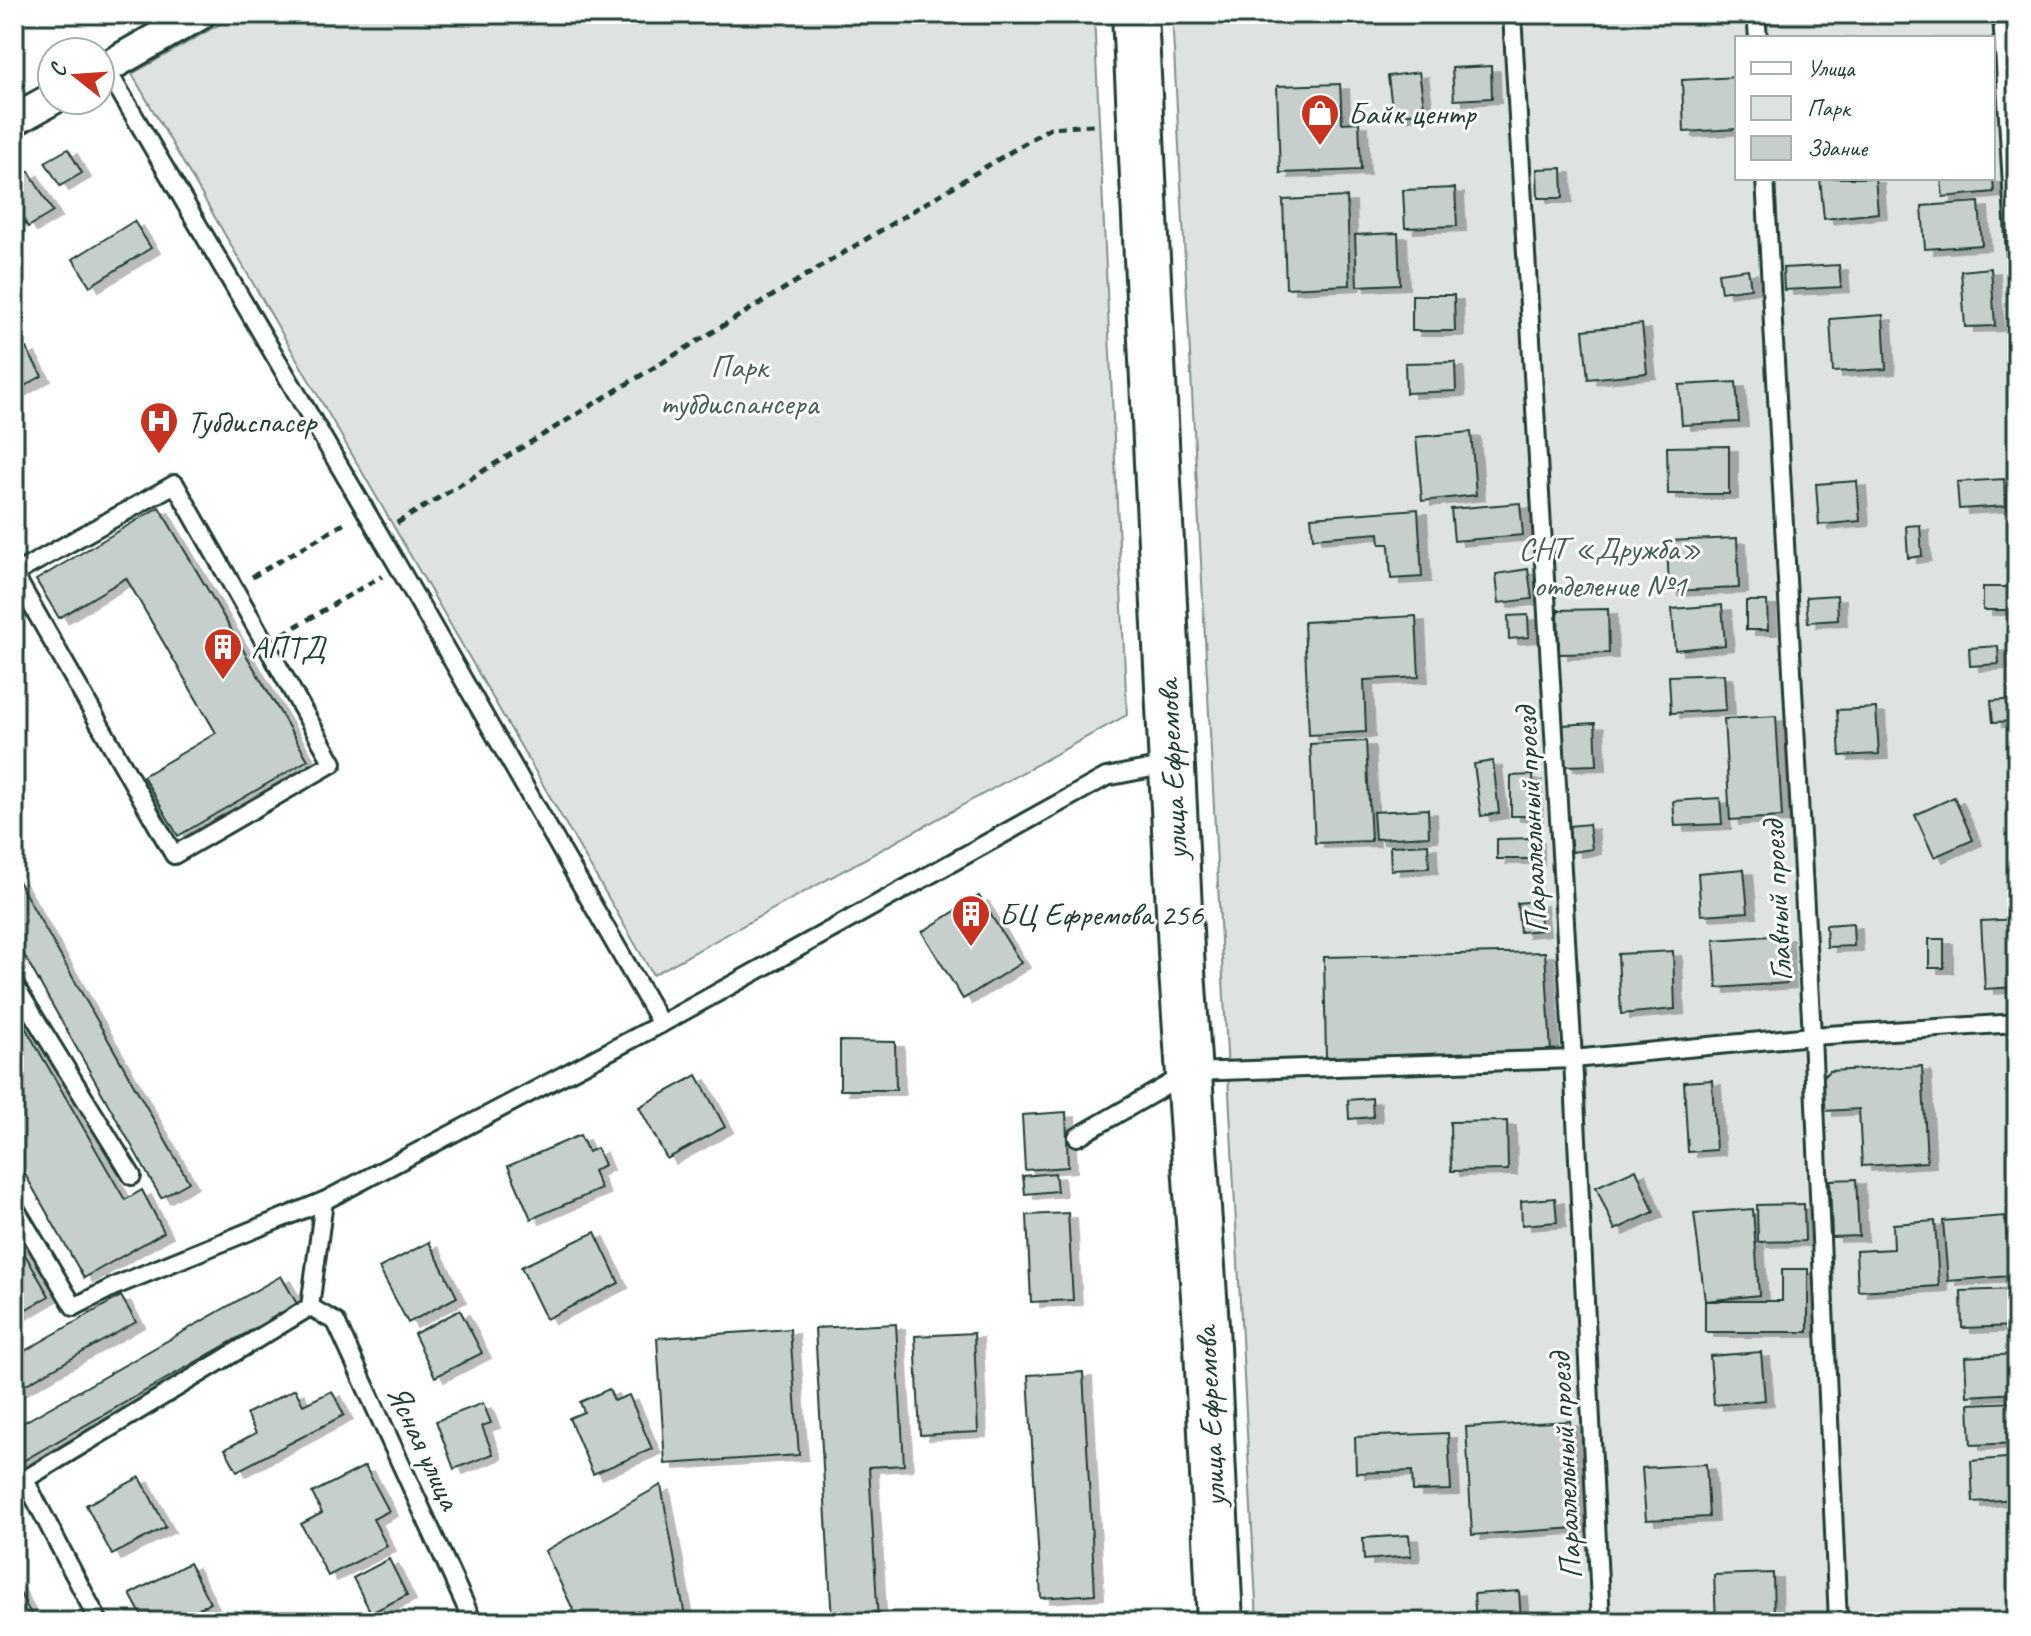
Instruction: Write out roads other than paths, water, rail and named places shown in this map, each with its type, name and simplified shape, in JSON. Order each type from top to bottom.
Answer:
[{"type":"main road","name":"улица Ефремова","points":[[1135,14],[1182,971],[1220,1622]]},
{"type":"street","points":[[116,62],[200,14]]},
{"type":"street","points":[[14,120],[36,108]]},
{"type":"lane","name":"Параллельный проезд","points":[[1512,14],[1573,1059],[1601,1622]]},
{"type":"lane","points":[[1756,14],[1758,36]]},
{"type":"lane","points":[[2002,14],[2017,272]]},
{"type":"lane","points":[[116,92],[379,533],[661,1024]]},
{"type":"lane","name":"Главный проезд","points":[[1765,180],[1812,1036],[1838,1622]]},
{"type":"lane","points":[[175,484],[333,763],[174,855],[14,574],[175,484]]},
{"type":"lane","points":[[14,1206],[74,1307],[115,1286],[324,1201],[661,1024],[1106,777],[1172,764]]},
{"type":"lane","points":[[14,984],[132,1176]]},
{"type":"lane","points":[[1077,1137],[1190,1072],[1573,1059],[1812,1036],[2017,1023]]},
{"type":"lane","points":[[99,1622],[20,1483],[310,1307],[324,1201]]},
{"type":"lane","name":"Ясная улица","points":[[310,1307],[336,1322],[473,1622]]},
{"type":"place","name":"Байк центр","points":[[1320,147]]},
{"type":"place","name":"Тубдиспасер","points":[[159,455]]},
{"type":"place","name":"АПТД","points":[[223,681]]},
{"type":"place","name":"БЦ Ефремова 256","points":[[971,948]]},
{"type":"park label","name":"Парк тубдиспансера","points":[[739,384]]},
{"type":"park label","name":"СНТ «Дружба» отделение №1","points":[[1610,566]]}]
